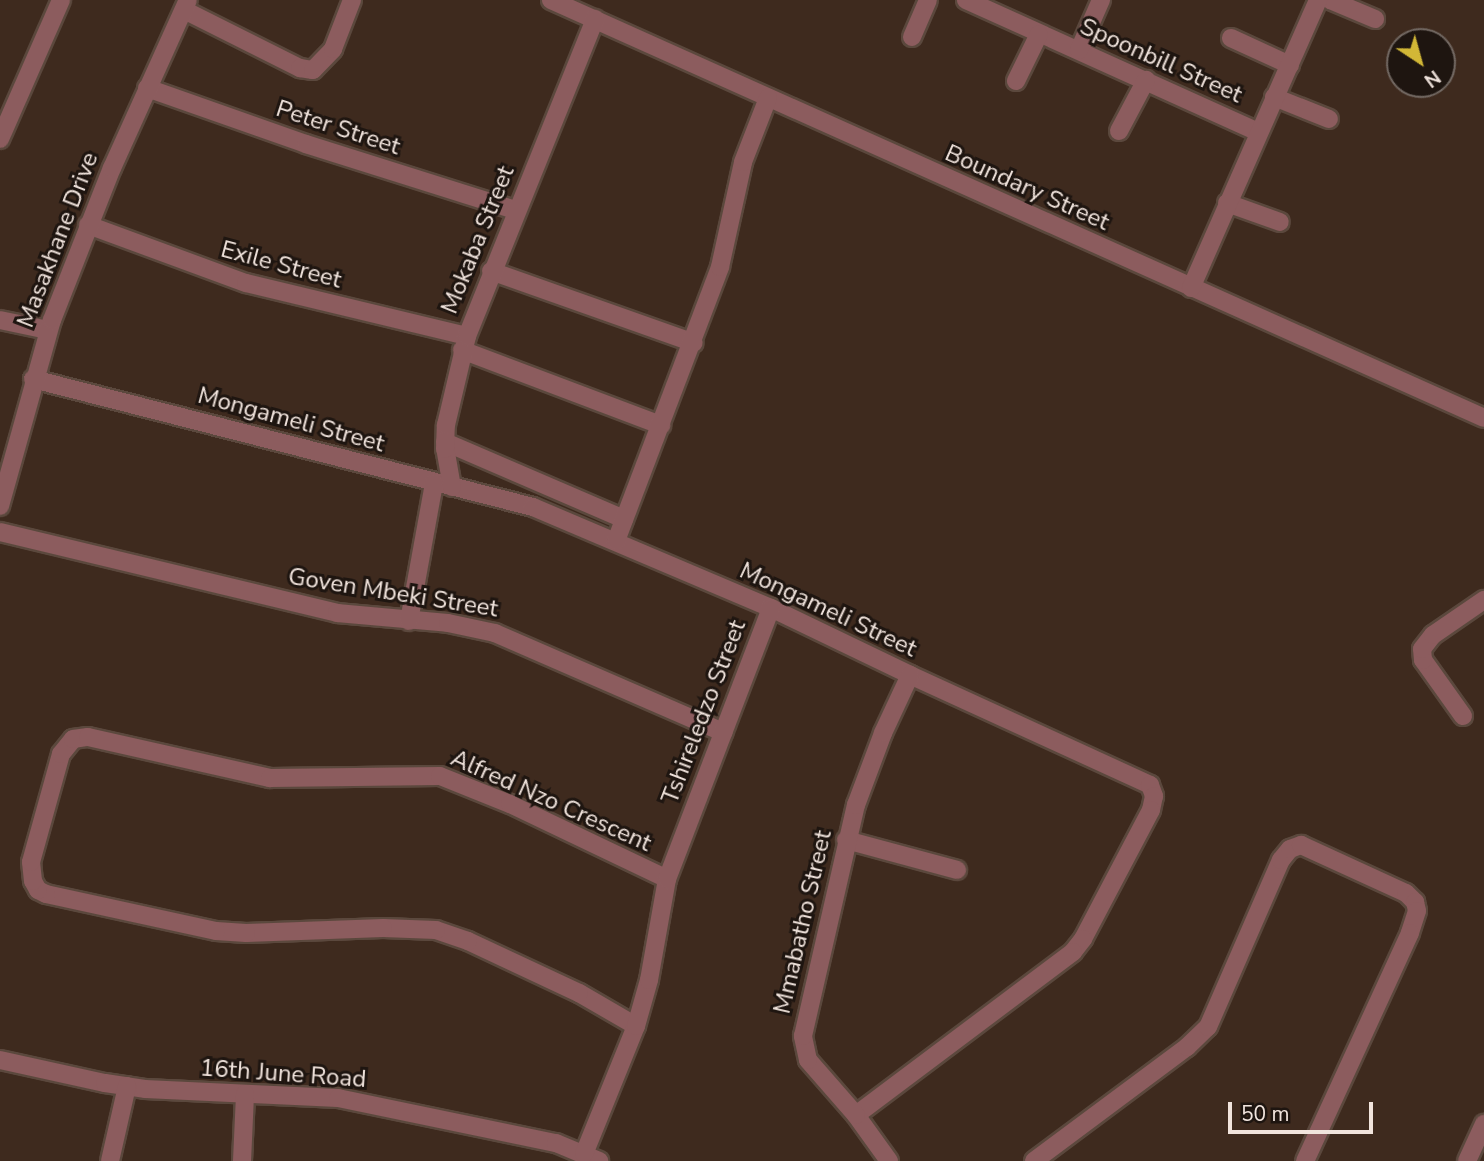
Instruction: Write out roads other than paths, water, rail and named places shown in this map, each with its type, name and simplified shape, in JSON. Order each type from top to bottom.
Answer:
[{"type":"street","points":[[0,139],[61,0]]},
{"type":"street","points":[[186,5],[300,68],[313,69],[333,49],[352,0]]},
{"type":"street","name":"Boundary Street","points":[[551,0],[1484,418]]},
{"type":"street","points":[[912,37],[928,0]]},
{"type":"street","name":"Spoonbill Street","points":[[966,0],[1258,132]]},
{"type":"street","points":[[1079,50],[1101,0]]},
{"type":"street","points":[[1191,288],[1318,0]]},
{"type":"street","points":[[1330,0],[1375,19]]},
{"type":"street","name":"Masakhane Drive","points":[[0,506],[48,330],[88,225],[186,5]]},
{"type":"street","name":"Mokaba Street","points":[[452,488],[445,442],[464,343],[515,210],[595,19]]},
{"type":"street","points":[[1016,81],[1039,34]]},
{"type":"street","points":[[1231,38],[1290,65]]},
{"type":"street","points":[[1119,131],[1146,80]]},
{"type":"street","name":"Peter Street","points":[[147,89],[306,144],[515,210]]},
{"type":"street","points":[[1274,97],[1329,119]]},
{"type":"street","points":[[616,541],[694,343],[720,267],[743,162],[768,98]]},
{"type":"street","points":[[1227,203],[1280,222]]},
{"type":"street","name":"Exile Street","points":[[88,225],[246,283],[464,343],[661,425]]},
{"type":"street","points":[[491,271],[694,343]]},
{"type":"street","points":[[0,320],[48,330]]},
{"type":"street","name":"Mongameli Street","points":[[33,379],[533,508],[771,608],[909,675],[1144,782],[1153,789],[1154,803],[1083,939],[1073,952],[856,1115]]},
{"type":"street","points":[[445,442],[624,519]]},
{"type":"street","points":[[409,621],[434,483]]},
{"type":"street","name":"Goven Mbeki Street","points":[[0,532],[337,613],[448,623],[509,637],[723,732]]},
{"type":"street","points":[[1463,716],[1423,660],[1422,649],[1433,635],[1484,600]]},
{"type":"street","name":"Tshireledzo Street","points":[[592,1158],[649,980],[667,878],[771,608]]},
{"type":"street","name":"Mmabatho Street","points":[[889,1161],[856,1115],[808,1060],[803,1036],[846,840],[866,774],[909,675]]},
{"type":"street","name":"Alfred Nzo Crescent","points":[[636,1026],[579,993],[468,941],[436,930],[383,928],[246,933],[216,931],[46,894],[38,890],[33,881],[31,862],[61,754],[73,739],[88,737],[270,778],[440,775],[510,804],[667,878]]},
{"type":"street","points":[[846,840],[957,870]]},
{"type":"street","points":[[1034,1161],[1187,1047],[1208,1027],[1281,860],[1290,849],[1301,845],[1406,893],[1415,902],[1417,911],[1410,933],[1305,1161]]},
{"type":"street","name":"16th June Road","points":[[0,1060],[127,1086],[338,1098],[556,1143],[592,1158]]},
{"type":"street","points":[[110,1161],[127,1086]]},
{"type":"street","points":[[242,1161],[245,1094]]},
{"type":"street","points":[[1467,1161],[1484,1124]]}]
